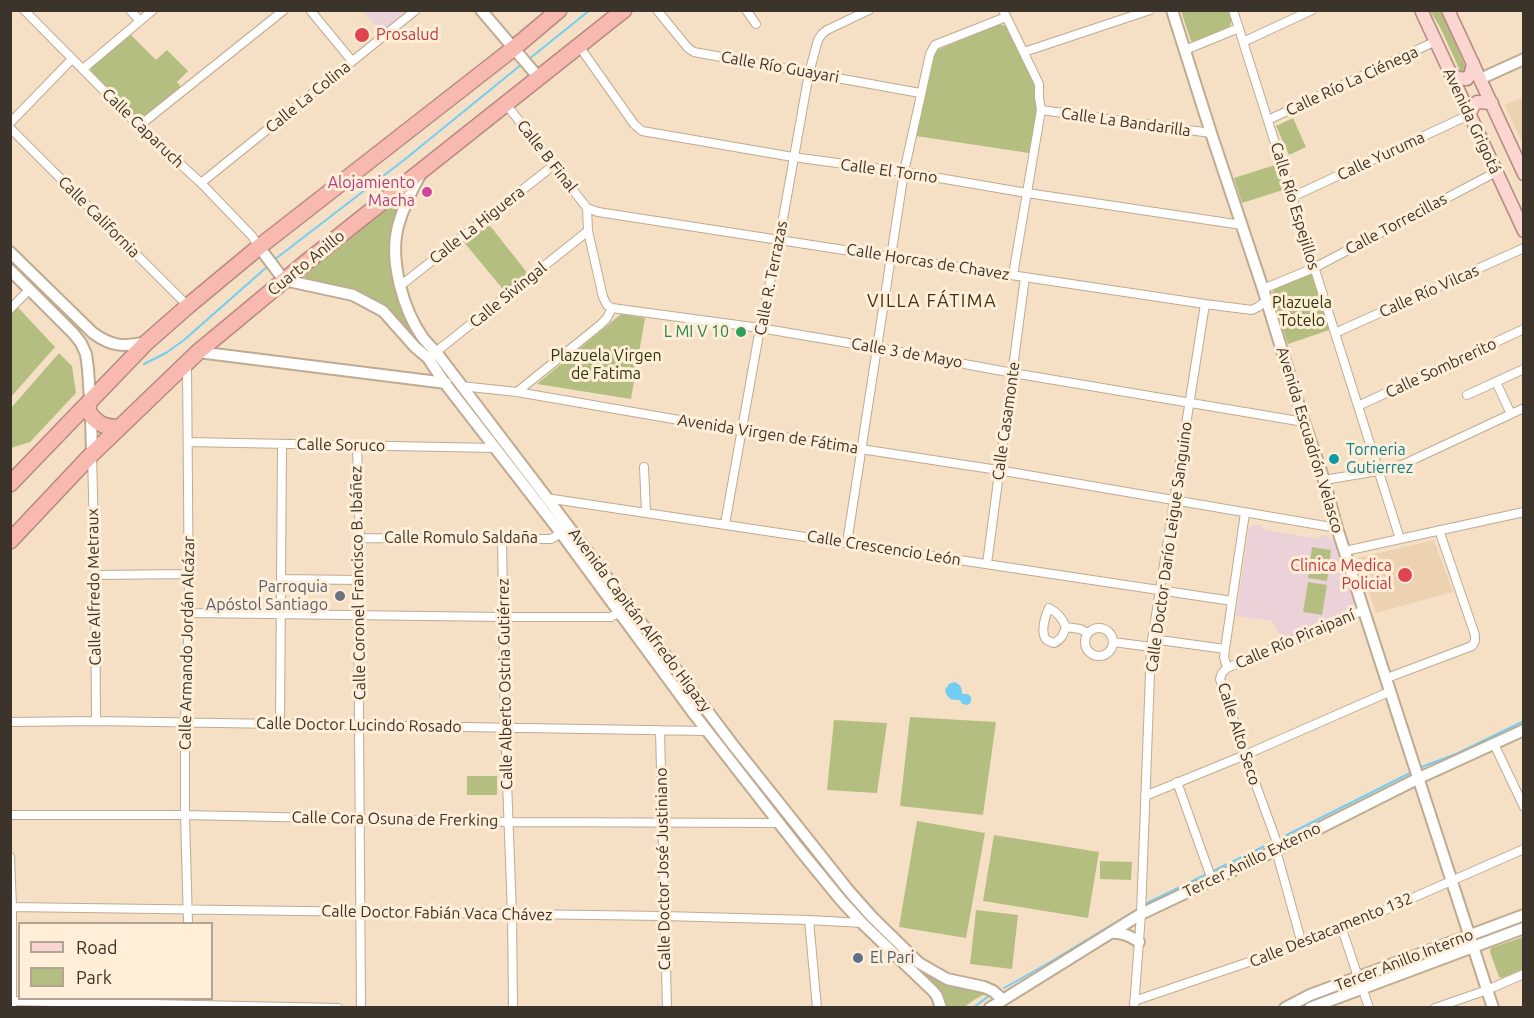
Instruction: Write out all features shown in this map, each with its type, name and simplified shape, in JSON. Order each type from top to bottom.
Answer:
[{"type":"highway","points":[[10,484],[90,408],[147,342],[188,306],[522,57],[559,10]]},
{"type":"highway","name":"Cuarto Anillo","points":[[10,540],[92,454],[192,357],[281,277],[422,171],[624,10]]},
{"type":"highway","points":[[90,408],[100,424],[113,428],[120,427]]},
{"type":"main road","name":"Avenida Grigotá","points":[[1421,10],[1524,231]]},
{"type":"main road","name":"Avenida Grigotá","points":[[1448,10],[1524,174]]},
{"type":"main road","points":[[1450,73],[1458,78],[1467,79],[1473,63]]},
{"type":"main road","points":[[1469,115],[1477,102],[1492,103]]},
{"type":"street","name":"Calle Caparuch","points":[[24,10],[139,126],[201,183],[252,236],[262,251]]},
{"type":"street","points":[[130,10],[140,21]]},
{"type":"street","points":[[82,69],[153,10]]},
{"type":"street","points":[[139,126],[284,10]]},
{"type":"street","points":[[310,10],[352,61]]},
{"type":"street","name":"Calle La Colina","points":[[201,183],[416,10]]},
{"type":"street","points":[[481,10],[539,78]]},
{"type":"street","name":"Calle Río Guayari","points":[[657,10],[688,48],[694,52],[921,93]]},
{"type":"street","points":[[746,10],[756,24]]},
{"type":"street","points":[[857,12],[869,10]]},
{"type":"street","points":[[1024,52],[1150,10]]},
{"type":"street","name":"Avenida Escuadrón Velasco","points":[[1172,10],[1493,1008]]},
{"type":"street","name":"Calle Río Espejillos","points":[[1233,10],[1400,538]]},
{"type":"street","points":[[1243,42],[1312,10]]},
{"type":"street","name":"Calle R. Terrazas","points":[[726,524],[760,328],[779,241],[809,73],[818,40],[822,34],[857,12]]},
{"type":"street","points":[[847,543],[904,172],[930,54],[935,45],[1004,14],[1039,84],[1041,110],[1013,275]]},
{"type":"street","points":[[1185,50],[1239,28]]},
{"type":"street","name":"Calle Río La Ciénega","points":[[1268,120],[1436,41]]},
{"type":"street","name":"Calle El Torno","points":[[579,46],[634,124],[642,131],[794,157],[1242,225]]},
{"type":"street","points":[[10,123],[72,59]]},
{"type":"street","points":[[1480,79],[1524,59]]},
{"type":"street","name":"Calle B Final","points":[[506,104],[587,208]]},
{"type":"street","name":"Calle La Bandarilla","points":[[1041,110],[1211,133]]},
{"type":"street","name":"Calle Yuruma","points":[[1292,197],[1469,115]]},
{"type":"street","name":"Calle California","points":[[10,128],[188,306]]},
{"type":"street","name":"Calle La Higuera","points":[[400,286],[554,165]]},
{"type":"street","name":"Avenida Capitán Alfredo Higazy","points":[[422,171],[409,196],[397,228],[396,272],[407,307],[444,382],[494,448],[542,500],[561,533],[694,714],[779,823],[840,899],[933,991],[941,1008]]},
{"type":"street","name":"Calle Torrecillas","points":[[1263,289],[1314,268],[1496,172]]},
{"type":"street","points":[[517,393],[600,325],[612,308],[607,305],[603,297],[588,231],[587,208]]},
{"type":"street","name":"Calle Horcas de Chavez","points":[[587,208],[598,212],[779,241],[1205,304],[1252,310],[1266,301]]},
{"type":"street","name":"Calle Sivingal","points":[[432,355],[588,231]]},
{"type":"street","name":"Calle Río Vilcas","points":[[1335,333],[1524,248]]},
{"type":"street","points":[[262,251],[281,277]]},
{"type":"street","points":[[12,262],[30,272],[104,341],[129,346],[147,342]]},
{"type":"street","points":[[12,262],[25,286]]},
{"type":"street","points":[[30,272],[23,273],[20,278],[25,286],[74,334],[86,354],[92,454]]},
{"type":"street","name":"Avenida Capitán Alfredo Higazy","points":[[281,277],[353,295],[369,302],[384,311],[415,347],[432,355],[461,386],[542,500],[733,745],[808,840],[873,917],[919,963],[948,979],[993,991],[995,1005]]},
{"type":"street","name":"Calle Casamonte","points":[[987,564],[1025,277]]},
{"type":"street","points":[[10,309],[25,286]]},
{"type":"street","name":"Calle Doctor Darío Leigue Sanguino","points":[[1134,1004],[1141,912],[1152,643],[1205,304]]},
{"type":"street","name":"Calle 3 de Mayo","points":[[612,308],[760,328],[1304,422]]},
{"type":"street","name":"Calle Sombrerito","points":[[1358,406],[1524,329]]},
{"type":"street","name":"Avenida Virgen de Fátima","points":[[192,357],[444,382],[998,470],[1337,528]]},
{"type":"street","name":"Calle Armando Jordán Alcázar","points":[[188,922],[184,815],[189,613],[188,442],[192,357]]},
{"type":"street","points":[[1467,395],[1524,369]]},
{"type":"street","points":[[1496,382],[1511,414]]},
{"type":"street","points":[[1324,480],[1404,464],[1524,408]]},
{"type":"street","name":"Calle Soruco","points":[[188,442],[494,448]]},
{"type":"street","points":[[280,724],[282,444]]},
{"type":"street","name":"Calle Coronel Francisco B. Ibáñez","points":[[357,446],[360,538],[358,580],[361,1008]]},
{"type":"street","name":"Calle Alfredo Metraux","points":[[92,454],[96,721]]},
{"type":"street","points":[[644,467],[646,512]]},
{"type":"street","name":"Calle Crescencio León","points":[[542,500],[646,512],[1232,601]]},
{"type":"street","points":[[1344,550],[1524,512]]},
{"type":"street","name":"Calle Alto Seco","points":[[1245,513],[1224,657],[1227,668],[1220,679],[1277,844],[1302,944]]},
{"type":"street","points":[[1387,678],[1472,646],[1475,641],[1475,635],[1439,530]]},
{"type":"street","name":"Calle Romulo Saldaña","points":[[360,538],[551,539],[561,533]]},
{"type":"street","name":"Calle Alberto Ostria Gutiérrez","points":[[502,539],[513,1008]]},
{"type":"street","points":[[95,575],[188,574]]},
{"type":"street","points":[[281,579],[358,580]]},
{"type":"street","name":"Calle Río Piraipaní","points":[[1227,668],[1364,610]]},
{"type":"street","points":[[189,613],[611,617],[620,612]]},
{"type":"street","points":[[1066,627],[1088,633]]},
{"type":"street","points":[[1095,628],[1104,628],[1111,634],[1112,647],[1102,656],[1092,654],[1085,642],[1088,633],[1095,628]]},
{"type":"street","points":[[1113,642],[1225,649]]},
{"type":"street","points":[[1145,796],[1391,691]]},
{"type":"street","points":[[694,714],[705,707]]},
{"type":"street","name":"Calle Doctor Lucindo Rosado","points":[[10,722],[185,722],[707,731]]},
{"type":"street","name":"Calle Doctor José Justiniano","points":[[660,730],[667,1008]]},
{"type":"street","name":"Tercer Anillo Externo","points":[[995,1005],[1141,912],[1418,775],[1524,730]]},
{"type":"street","points":[[1494,744],[1524,807]]},
{"type":"street","points":[[1177,782],[1211,877]]},
{"type":"street","name":"Calle Cora Osuna de Frerking","points":[[10,814],[508,822],[779,823]]},
{"type":"street","name":"Calle Destacamento 132","points":[[1134,1004],[1342,929],[1524,849]]},
{"type":"street","points":[[10,857],[11,1004],[187,1003],[338,1008]]},
{"type":"street","name":"Calle Doctor Fabián Vaca Chávez","points":[[11,907],[664,916],[862,923]]},
{"type":"street","points":[[1504,935],[1504,928],[1524,916]]},
{"type":"street","name":"Tercer Anillo Interno","points":[[1285,1008],[1310,995],[1416,967],[1524,916]]},
{"type":"street","points":[[809,920],[817,1008]]},
{"type":"street","name":"Tercer Anillo Interno","points":[[1310,1008],[1360,982],[1439,947],[1504,935],[1524,928]]},
{"type":"street","points":[[1342,929],[1369,1008]]},
{"type":"street","points":[[1107,934],[1127,935],[1139,942]]},
{"type":"street","points":[[1416,967],[1438,956],[1439,947]]},
{"type":"street","points":[[1435,1008],[1524,974]]},
{"type":"shaded area","points":[[363,11],[408,11],[382,33]]},
{"type":"shaded area","points":[[1523,97],[1523,145],[1505,105]]},
{"type":"shaded area","points":[[1255,525],[1262,526],[1262,529],[1319,539],[1321,535],[1327,536],[1334,541],[1354,603],[1352,608],[1281,640],[1272,621],[1236,616],[1249,528]]},
{"type":"shaded area","name":"Clinica Medica Policial","points":[[1434,540],[1453,592],[1376,613],[1358,558]]},
{"type":"green space","points":[[1181,11],[1229,11],[1232,21],[1229,28],[1196,42],[1191,41]]},
{"type":"green space","points":[[1430,11],[1441,11],[1468,72],[1463,77],[1440,27]]},
{"type":"green space","points":[[1000,24],[1006,26],[1036,88],[1036,117],[1029,153],[916,136],[932,54]]},
{"type":"green space","points":[[130,34],[156,60],[167,50],[188,71],[177,82],[182,88],[143,119],[136,118],[92,74],[91,70],[92,65]]},
{"type":"green space","points":[[1293,118],[1306,147],[1289,155],[1276,126]]},
{"type":"green space","points":[[1278,164],[1286,189],[1242,203],[1234,178]]},
{"type":"green space","points":[[406,192],[396,216],[391,237],[392,274],[429,358],[390,310],[379,301],[351,289],[316,282],[299,275]]},
{"type":"green space","points":[[487,222],[529,275],[506,293],[463,241]]},
{"type":"green space","name":"Plazuela Totelo","points":[[1313,274],[1332,329],[1288,344],[1271,295],[1274,289]]},
{"type":"green space","points":[[11,300],[55,347],[11,397]]},
{"type":"green space","name":"Plazuela Virgen de Fatima","points":[[621,314],[645,318],[631,399],[537,384]]},
{"type":"green space","points":[[59,353],[72,366],[76,393],[30,442],[11,448],[11,408]]},
{"type":"green space","points":[[1312,547],[1331,550],[1327,581],[1308,578]]},
{"type":"green space","points":[[1308,582],[1327,585],[1322,615],[1303,612]]},
{"type":"green space","points":[[910,717],[996,722],[983,815],[900,806]]},
{"type":"green space","points":[[834,720],[887,723],[877,793],[827,790]]},
{"type":"green space","points":[[467,776],[497,776],[497,795],[467,795]]},
{"type":"green space","points":[[917,821],[985,833],[966,938],[899,927]]},
{"type":"green space","points":[[994,835],[1099,852],[1088,918],[983,901]]},
{"type":"green space","points":[[1100,861],[1132,862],[1131,880],[1100,879]]},
{"type":"green space","points":[[976,910],[1018,915],[1012,969],[970,964]]},
{"type":"green space","points":[[1523,937],[1523,969],[1502,978],[1499,977],[1490,952],[1491,948]]},
{"type":"green space","points":[[925,970],[987,993],[964,1007],[946,1007],[940,993],[924,972]]},
{"type":"water","points":[[954,682],[961,686],[962,694],[968,694],[971,697],[968,705],[948,697],[945,690],[949,684]]},
{"type":"waterway","points":[[529,59],[590,10]]},
{"type":"waterway","points":[[274,260],[404,160],[522,64]]},
{"type":"waterway","points":[[144,364],[166,353],[184,340],[268,266]]},
{"type":"waterway","points":[[1419,768],[1456,754],[1524,721]]},
{"type":"waterway","points":[[1147,903],[1412,772]]},
{"type":"waterway","points":[[1004,988],[1136,910]]},
{"type":"waterway","points":[[973,1008],[990,995]]},
{"type":"place","name":"Prosalud","points":[[362,35]]},
{"type":"place","name":"Alojamiento Macha","points":[[427,192]]},
{"type":"place","name":"L MI V 10","points":[[741,332]]},
{"type":"place","name":"Torneria Gutierrez","points":[[1334,459]]},
{"type":"place","name":"Clinica Medica Policial","points":[[1405,575]]},
{"type":"place","name":"Parroquia Apóstol Santiago","points":[[340,596]]},
{"type":"place","name":"El Pari","points":[[858,958]]},
{"type":"district","name":"VILLA FÁTIMA","points":[[932,301]]}]
